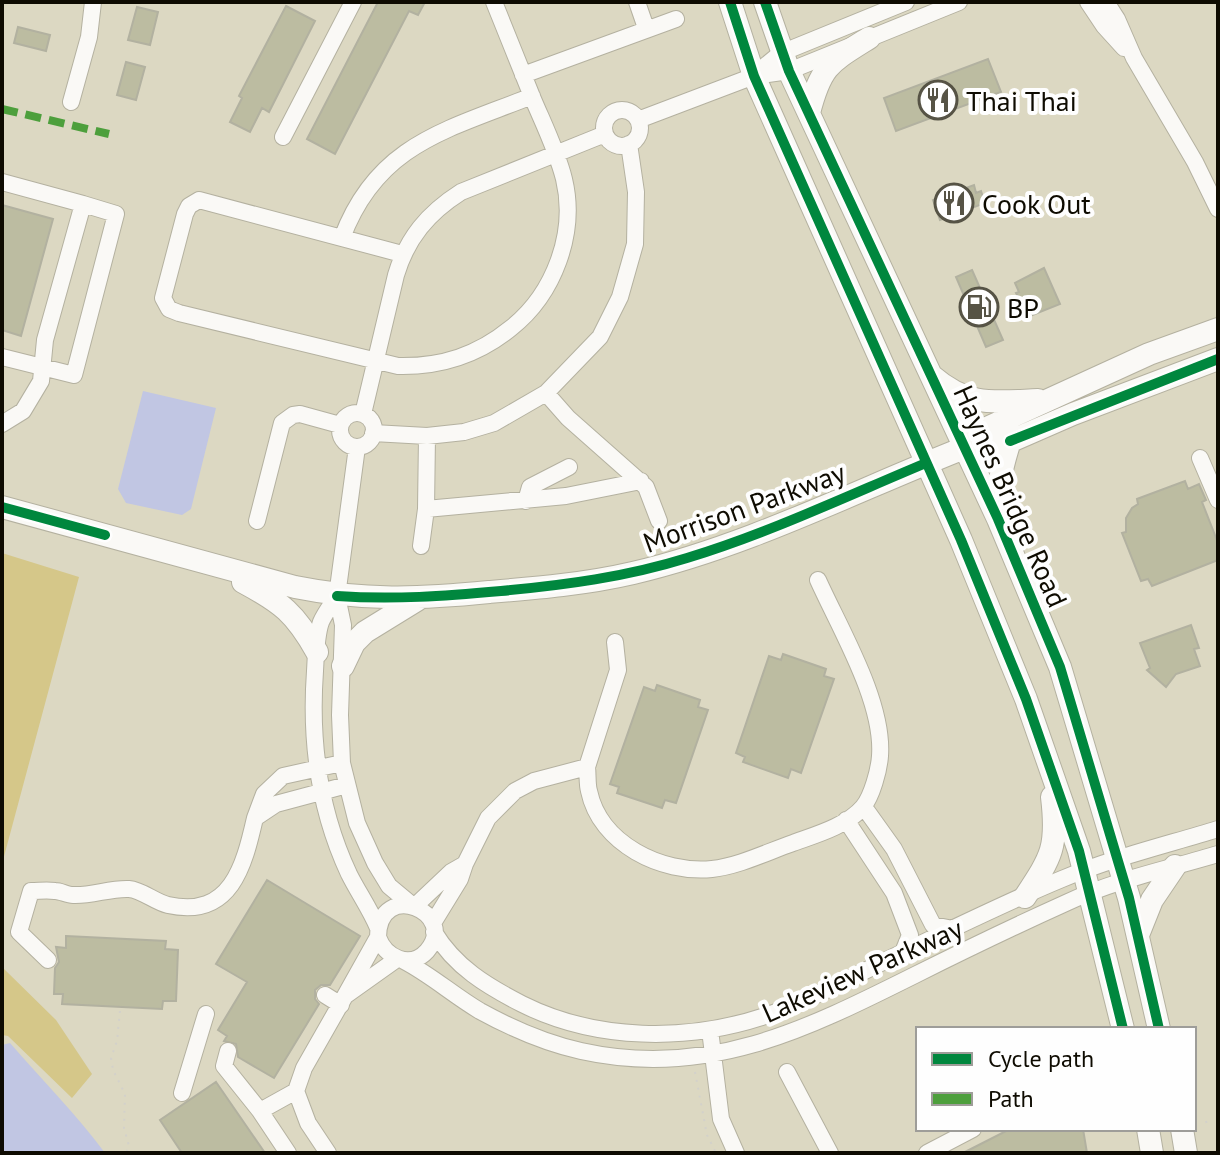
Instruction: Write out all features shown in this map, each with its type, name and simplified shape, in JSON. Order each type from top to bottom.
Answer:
[{"type":"main road","points":[[730,2],[754,76],[961,540],[1048,760],[1087,882],[1123,1027]]},
{"type":"main road","name":"Haynes Bridge Road","points":[[765,2],[785,62],[998,519],[1060,667],[1122,871],[1159,1027]]},
{"type":"main road","points":[[809,113],[819,78],[826,67],[869,38]]},
{"type":"main road","points":[[1218,329],[1149,354],[976,433],[964,448],[985,452],[1218,359]]},
{"type":"main road","points":[[931,375],[947,389],[966,399],[1048,400]]},
{"type":"main road","points":[[998,519],[999,480],[1010,441]]},
{"type":"main road","name":"Morrison Parkway","points":[[203,561],[337,596],[420,598],[578,584],[634,573],[743,539],[964,448]]},
{"type":"main road","points":[[2,507],[203,561],[272,598],[301,624],[317,652]]},
{"type":"main road","points":[[343,666],[354,643],[365,632],[420,598]]},
{"type":"main road","points":[[1025,897],[1048,861],[1054,844],[1054,808],[1048,760]]},
{"type":"main road","points":[[1138,935],[1152,900],[1175,866]]},
{"type":"main road","points":[[1148,1131],[1152,1153]]},
{"type":"main road","points":[[1182,1131],[1186,1153]]},
{"type":"street","points":[[71,102],[89,37],[91,2]]},
{"type":"street","points":[[283,137],[353,2]]},
{"type":"street","points":[[402,254],[199,200],[194,201],[185,214],[163,298],[169,309],[179,313],[376,362],[420,366],[460,359],[499,338],[535,305],[549,284],[565,234],[565,182],[494,2]]},
{"type":"street","points":[[637,2],[646,28]]},
{"type":"street","points":[[638,120],[754,76],[906,2]]},
{"type":"street","points":[[785,62],[869,38],[959,2]]},
{"type":"street","points":[[1088,2],[1104,26],[1134,58]]},
{"type":"street","points":[[1106,2],[1218,209]]},
{"type":"street","points":[[523,75],[676,19]]},
{"type":"street","points":[[342,238],[363,195],[394,160],[426,139],[532,96]]},
{"type":"street","points":[[617,111],[629,112],[638,120],[638,137],[629,144],[618,145],[605,134],[608,118],[617,111]]},
{"type":"street","points":[[363,414],[402,254],[420,226],[461,192],[605,134]]},
{"type":"street","points":[[373,433],[427,436],[464,432],[494,423],[546,393],[600,337],[620,297],[635,244],[637,218],[629,144]]},
{"type":"street","points":[[2,182],[116,214],[74,375],[2,357]]},
{"type":"street","points":[[2,424],[23,411],[41,381],[45,340],[83,204]]},
{"type":"street","points":[[546,393],[568,418],[641,481],[659,521]]},
{"type":"street","points":[[257,521],[282,423],[300,414],[340,425]]},
{"type":"street","points":[[363,414],[372,422],[373,433],[367,443],[357,447],[343,440],[340,425],[347,416],[363,414]]},
{"type":"street","points":[[421,546],[426,509],[427,436]]},
{"type":"street","points":[[343,1001],[401,960],[422,956],[433,942],[433,928],[428,916],[389,886],[375,863],[357,823],[342,763],[343,625],[337,596],[357,447]]},
{"type":"street","points":[[1200,458],[1218,500]]},
{"type":"street","points":[[526,501],[530,487],[569,467]]},
{"type":"street","points":[[426,509],[566,496],[641,481]]},
{"type":"street","points":[[615,642],[618,670],[587,767],[589,793],[597,812],[618,840],[638,854],[691,870],[715,869],[747,860],[808,838],[846,820],[864,807],[880,758],[879,725],[868,691],[818,580]]},
{"type":"street","points":[[337,596],[321,623],[317,652],[312,711],[316,767],[332,830],[350,876],[365,899],[387,953],[401,960]]},
{"type":"street","points":[[48,960],[19,932],[31,891],[57,891],[73,895],[131,889],[167,905],[189,908],[206,904],[223,895],[236,881],[255,818],[270,787],[283,776],[342,763]]},
{"type":"street","points":[[433,928],[488,818],[515,791],[534,781],[587,767]]},
{"type":"street","points":[[255,818],[276,804],[347,785]]},
{"type":"street","points":[[864,807],[894,849],[933,925],[953,929]]},
{"type":"street","points":[[846,820],[894,893],[910,935],[903,952]]},
{"type":"street","points":[[1122,871],[1218,829]]},
{"type":"street","points":[[1122,871],[1175,866],[1218,854]]},
{"type":"street","points":[[328,1153],[308,1123],[296,1091],[304,1068],[343,1001],[382,919],[395,907],[414,906],[451,872],[465,864]]},
{"type":"street","name":"Lakeview Parkway","points":[[433,928],[456,962],[491,988],[537,1011],[586,1026],[632,1033],[672,1034],[710,1030],[764,1016],[1025,897],[1122,871]]},
{"type":"street","name":"Lakeview Parkway","points":[[401,960],[429,973],[478,1010],[527,1035],[580,1051],[639,1060],[673,1060],[713,1055],[772,1041],[833,1014],[1087,882]]},
{"type":"street","points":[[325,995],[343,1001]]},
{"type":"street","points":[[182,1093],[206,1014]]},
{"type":"street","points":[[710,1030],[721,1119],[736,1153]]},
{"type":"street","points":[[197,1047],[226,1058],[288,1153]]},
{"type":"street","points":[[787,1072],[830,1153]]},
{"type":"street","points":[[260,1111],[296,1091]]},
{"type":"street","points":[[927,1153],[969,1131]]},
{"type":"path","points":[[120,1011],[117,1041],[111,1058],[113,1070],[125,1094],[124,1128],[129,1146],[126,1153]]},
{"type":"path","points":[[695,1072],[707,1135],[716,1153]]},
{"type":"path","points":[[1206,1121],[1208,1128]]},
{"type":"shaded area","points":[[2,553],[79,577],[2,864]]},
{"type":"shaded area","points":[[2,967],[56,1020],[92,1074],[72,1098],[8,1036],[2,1035]]},
{"type":"water","points":[[143,391],[216,408],[191,509],[182,515],[126,503],[118,489]]},
{"type":"water","points":[[10,1043],[105,1153],[2,1153],[2,1045]]},
{"type":"building","points":[[378,2],[425,2],[418,15],[409,11],[335,154],[307,139]]},
{"type":"building","points":[[286,6],[315,21],[269,112],[262,108],[250,132],[230,122],[242,98],[239,96]]},
{"type":"building","points":[[137,7],[158,12],[150,45],[128,40]]},
{"type":"building","points":[[18,27],[50,35],[46,51],[14,43]]},
{"type":"building","points":[[988,59],[1001,92],[896,131],[884,98]]},
{"type":"building","points":[[126,62],[145,67],[136,100],[117,95]]},
{"type":"building","points":[[974,185],[976,193],[981,191],[985,203],[940,220],[933,200]]},
{"type":"building","points":[[2,205],[53,219],[21,336],[2,330]]},
{"type":"building","points":[[1044,268],[1060,304],[1030,316],[1016,293],[1019,292],[1015,283]]},
{"type":"building","points":[[972,270],[1003,340],[986,347],[956,277]]},
{"type":"building","points":[[1185,481],[1188,489],[1199,484],[1206,500],[1202,502],[1218,543],[1218,560],[1152,586],[1148,579],[1141,581],[1122,533],[1126,532],[1126,518],[1138,504],[1137,499]]},
{"type":"building","points":[[1191,625],[1199,648],[1194,649],[1200,666],[1176,674],[1166,687],[1147,670],[1150,668],[1140,643]]},
{"type":"building","points":[[783,654],[826,669],[824,676],[834,679],[801,773],[791,769],[788,778],[743,762],[745,757],[736,753],[769,656],[781,660]]},
{"type":"building","points":[[657,685],[700,700],[698,707],[708,710],[676,803],[665,800],[662,808],[617,793],[619,787],[610,784],[644,687],[655,691]]},
{"type":"building","points":[[267,880],[360,936],[330,985],[321,985],[315,990],[315,999],[319,1004],[274,1078],[238,1057],[236,1044],[224,1041],[227,1036],[218,1030],[247,982],[216,964]]},
{"type":"building","points":[[66,936],[166,941],[165,949],[178,950],[176,1001],[163,1001],[162,1009],[62,1004],[63,994],[54,994],[55,968],[59,962],[56,947],[66,948]]},
{"type":"building","points":[[216,1082],[265,1153],[182,1153],[160,1120]]},
{"type":"building","points":[[1006,1131],[1083,1131],[1087,1153],[963,1153]]},
{"type":"marked path","points":[[2,109],[109,134]]},
{"type":"cycle path","points":[[730,2],[754,76],[961,540],[1026,699],[1079,851],[1123,1027]]},
{"type":"cycle path","points":[[765,2],[789,71],[998,519],[1060,667],[1129,898],[1159,1027]]},
{"type":"cycle path","points":[[1010,441],[1218,359]]},
{"type":"cycle path","points":[[337,596],[480,593],[572,583],[641,570],[748,537],[926,463]]},
{"type":"cycle path","points":[[2,507],[105,535]]},
{"type":"place","name":"Thai Thai","points":[[938,100]]},
{"type":"place","name":"Cook Out","points":[[954,203]]},
{"type":"place","name":"BP","points":[[979,307]]}]
